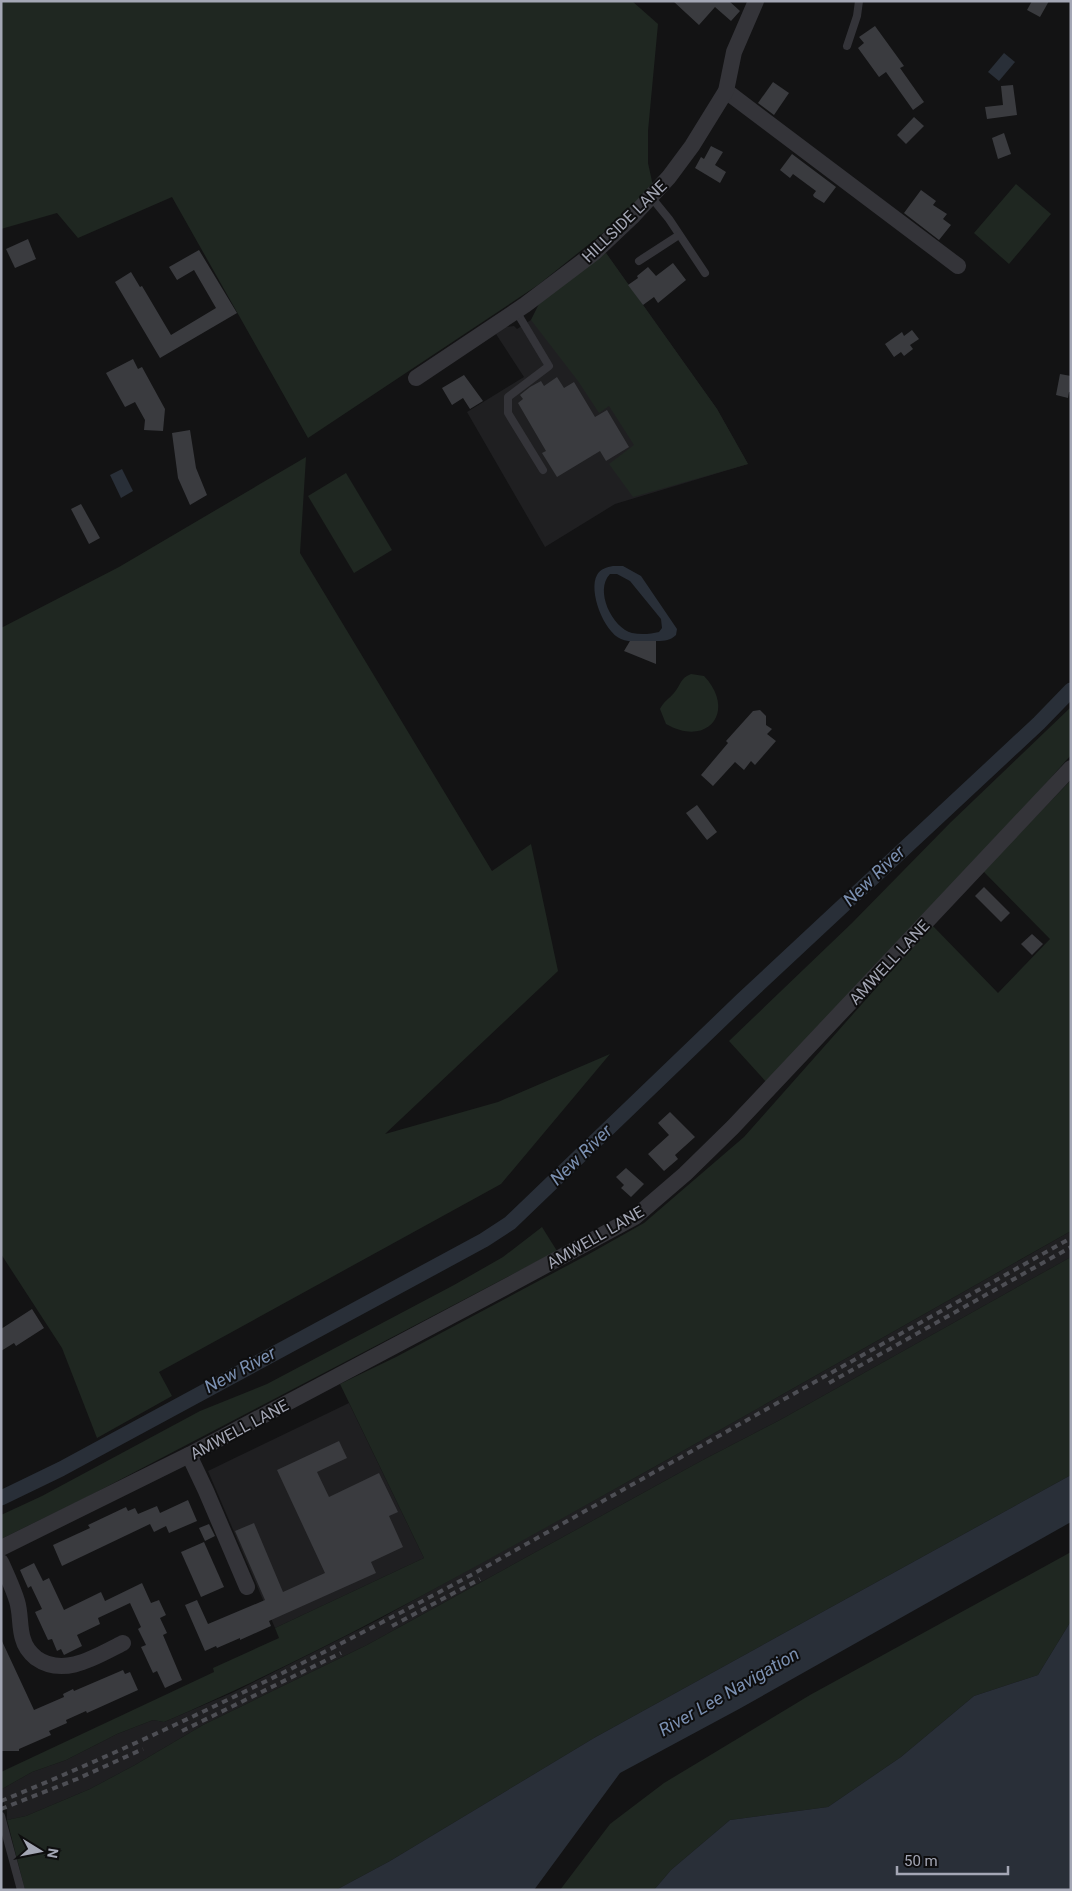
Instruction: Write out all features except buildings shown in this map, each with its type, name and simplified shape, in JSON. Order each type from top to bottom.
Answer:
[{"type":"street","name":"HILLSIDE LANE","points":[[416,378],[516,311],[595,252],[651,197],[692,146],[726,91],[734,52],[756,1]]},
{"type":"street","points":[[726,91],[958,266]]},
{"type":"street","name":"AMWELL LANE","points":[[1,1548],[190,1456],[635,1217],[685,1174],[733,1128],[1071,768]]},
{"type":"street","points":[[190,1456],[246,1587]]},
{"type":"street","points":[[1,1562],[18,1601],[23,1640],[32,1655],[41,1661],[57,1667],[65,1667],[96,1656],[122,1643]]},
{"type":"lane","points":[[847,46],[858,16],[859,1]]},
{"type":"lane","points":[[651,197],[704,273]]},
{"type":"lane","points":[[639,261],[679,235]]},
{"type":"lane","points":[[516,311],[549,366],[508,397],[508,413],[543,470]]},
{"type":"lane","points":[[1,1816],[21,1890]]},
{"type":"shaded area","points":[[1,1],[632,1],[658,24],[648,131],[648,163],[653,186],[628,213],[538,285],[308,438],[172,197],[78,238],[57,213],[1,229]]},
{"type":"shaded area","points":[[1016,184],[1051,214],[1009,264],[974,233]]},
{"type":"shaded area","points":[[606,253],[717,409],[748,464],[615,504],[545,547],[467,412],[524,377],[496,334],[505,327],[514,326],[517,329],[531,320],[542,298]]},
{"type":"shaded area","points":[[606,253],[717,409],[748,464],[633,497],[609,464],[634,445],[609,406],[599,413],[578,381],[531,320],[542,298]]},
{"type":"shaded area","points":[[306,457],[300,553],[492,871],[531,844],[558,971],[385,1134],[498,1102],[610,1054],[501,1184],[159,1372],[172,1396],[97,1438],[62,1348],[1,1254],[1,628],[119,567]]},
{"type":"shaded area","points":[[346,473],[392,550],[354,573],[308,496]]},
{"type":"shaded area","points":[[691,674],[704,676],[714,689],[718,702],[718,713],[713,722],[705,729],[694,732],[681,730],[666,724],[660,709],[683,680]]},
{"type":"shaded area","points":[[1071,707],[1071,755],[995,841],[768,1084],[729,1041],[852,923],[950,823]]},
{"type":"shaded area","points":[[1071,780],[1071,1231],[588,1504],[379,1619],[218,1698],[164,1722],[153,1720],[117,1734],[66,1760],[32,1772],[2,1789],[1,1772],[214,1672],[213,1668],[279,1638],[275,1628],[424,1558],[340,1384],[396,1357],[644,1223],[744,1137],[932,925],[998,993],[1050,939],[983,871]]},
{"type":"shaded area","points":[[542,1227],[557,1251],[87,1497],[1,1539],[1,1515],[42,1496],[200,1411],[267,1384],[454,1285],[503,1257]]},
{"type":"shaded area","points":[[1071,1231],[1071,1257],[780,1420],[701,1461],[367,1645],[203,1725],[90,1789],[26,1816],[7,1820],[7,1811],[2,1799],[2,1789],[32,1772],[66,1760],[117,1734],[153,1720],[164,1722],[234,1692],[376,1621],[656,1466]]},
{"type":"shaded area","points":[[1071,1257],[1071,1475],[594,1738],[390,1861],[336,1890],[25,1890],[7,1820],[26,1816],[90,1789],[203,1725],[367,1645],[701,1461],[780,1420]]},
{"type":"shaded area","points":[[349,1403],[424,1558],[275,1628],[208,1471]]},
{"type":"shaded area","points":[[1071,1552],[1071,1621],[1038,1675],[974,1696],[901,1757],[828,1807],[730,1820],[671,1870],[654,1890],[560,1890],[610,1824],[664,1783],[810,1695]]},
{"type":"water","points":[[1004,53],[1015,62],[999,81],[988,72]]},
{"type":"water","points":[[122,469],[133,491],[121,498],[110,475]]},
{"type":"water","points":[[611,566],[623,566],[641,576],[677,629],[676,635],[665,641],[636,641],[621,639],[615,635],[599,610],[595,591],[598,573]],"holes":[[[610,574],[617,574],[630,581],[661,619],[662,628],[659,632],[646,634],[632,633],[625,630],[612,616],[605,598],[604,589]]]},
{"type":"water","name":"River Lee Navigation","points":[[1071,1475],[1071,1522],[739,1709],[620,1773],[534,1890],[336,1890],[390,1861],[594,1738]]},
{"type":"water","points":[[1071,1621],[1071,1890],[654,1890],[671,1870],[730,1820],[828,1807],[901,1757],[974,1696],[1038,1675]]},
{"type":"waterway","name":"New River","points":[[1,1498],[61,1469],[484,1240],[510,1223],[742,1000],[1039,723],[1071,690]]},
{"type":"railway","points":[[1,1801],[181,1722],[299,1665],[415,1605],[1071,1238]]},
{"type":"railway","points":[[829,1383],[1071,1247]]},
{"type":"railway","points":[[392,1626],[480,1579]]},
{"type":"railway","points":[[182,1731],[341,1653]]},
{"type":"railway","points":[[1,1809],[77,1779],[143,1749]]}]
